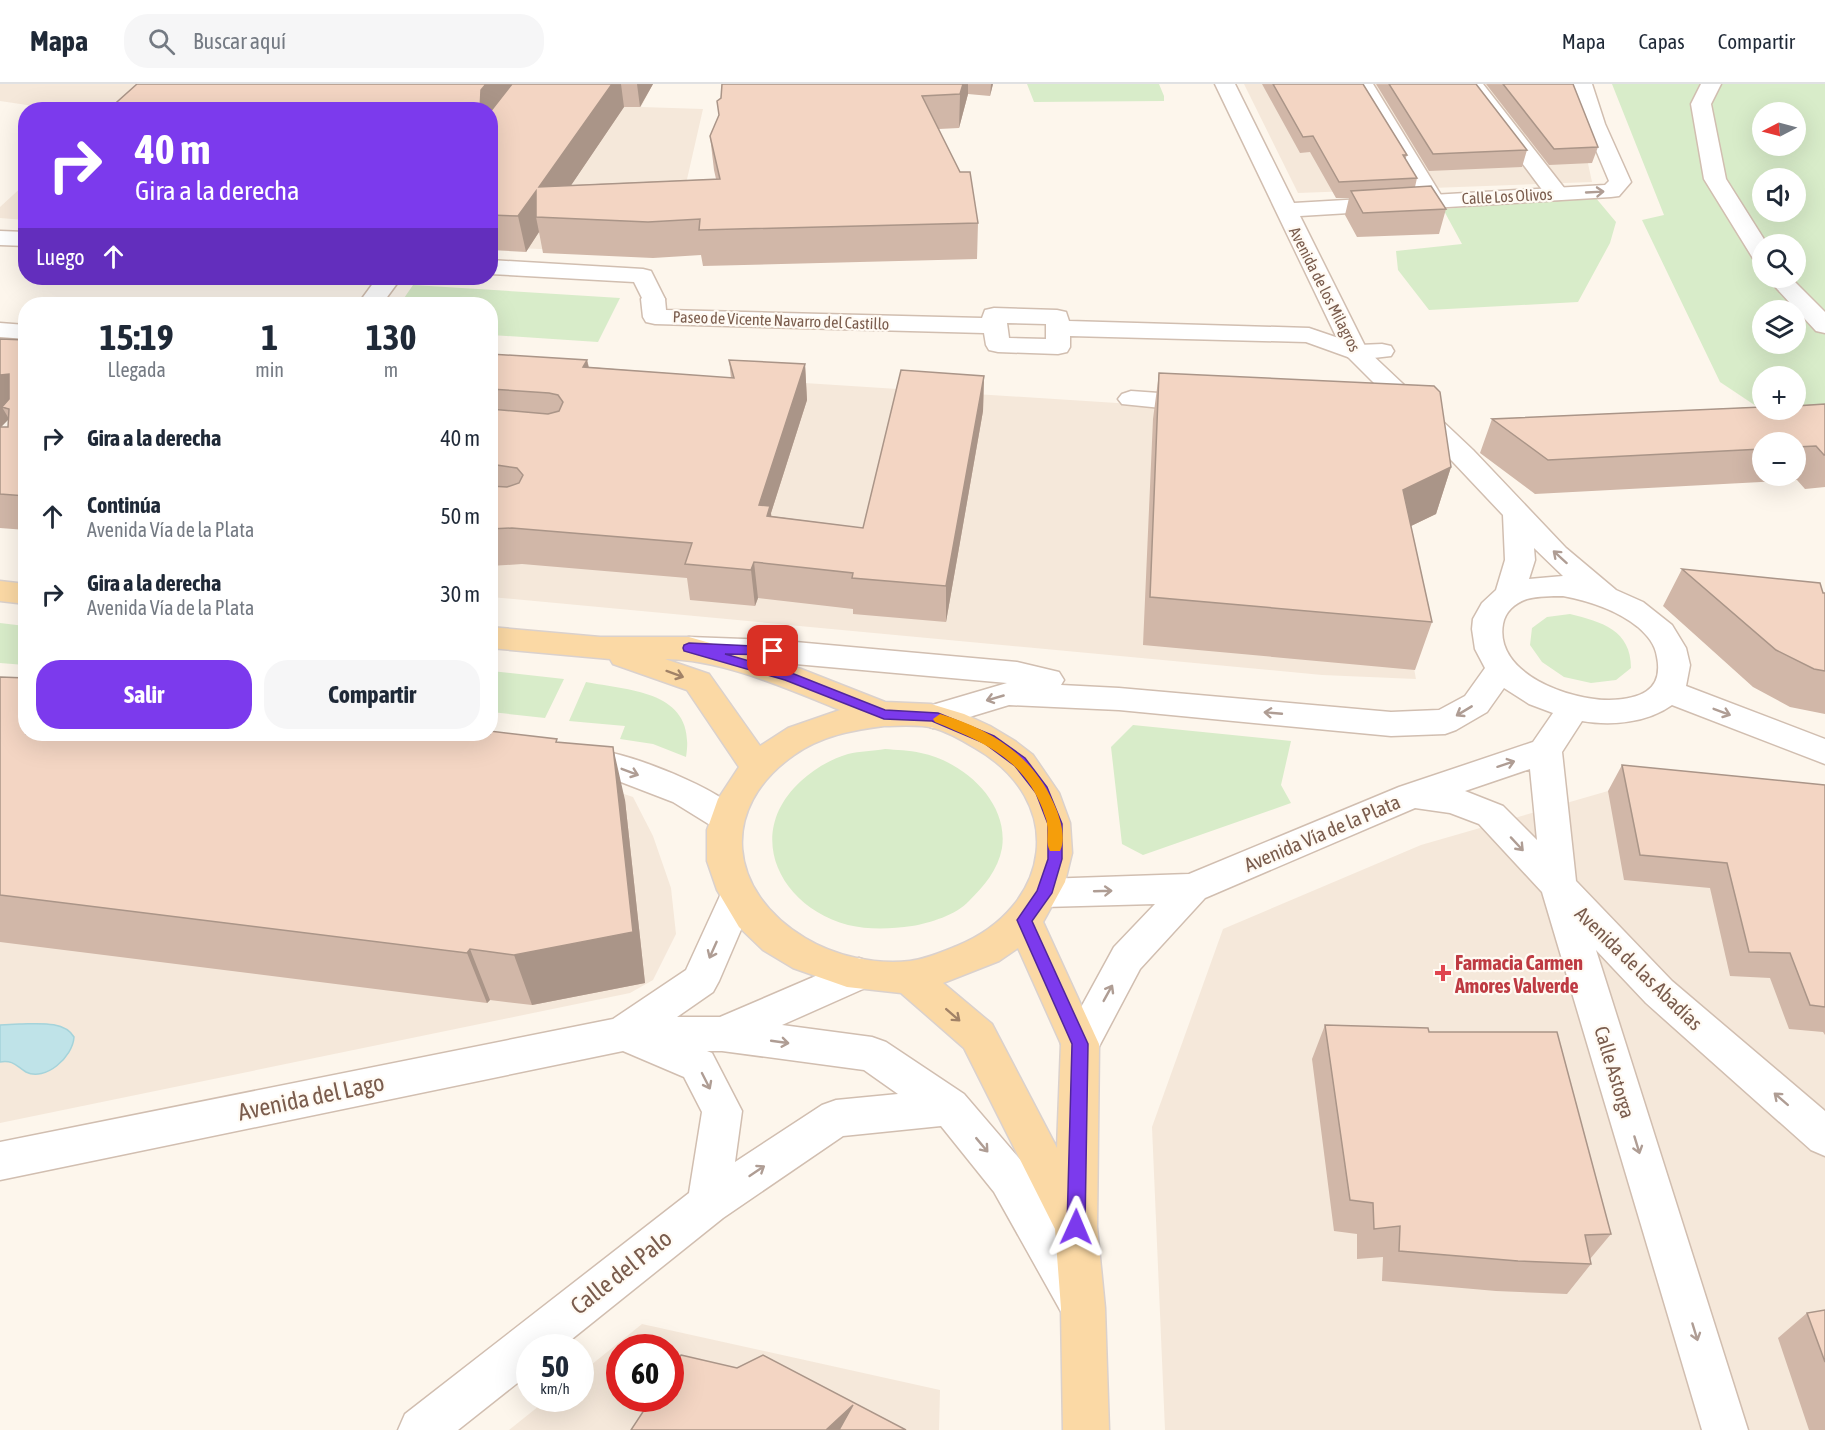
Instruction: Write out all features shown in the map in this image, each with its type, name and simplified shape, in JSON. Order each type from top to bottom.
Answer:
[{"type":"main road","points":[[0,591],[18,593]]},
{"type":"main road","points":[[498,638],[600,648],[689,648],[790,677],[884,714]]},
{"type":"main road","points":[[600,648],[698,682],[757,767]]},
{"type":"main road","points":[[884,714],[933,716],[989,739],[1020,762],[1042,791],[1055,824],[1055,859],[1034,907],[999,943],[968,960],[909,977],[859,974],[824,965],[796,953],[772,938],[752,919],[737,897],[727,871],[724,854],[727,819],[738,792],[757,767],[785,745],[818,728],[854,718],[884,714]]},
{"type":"main road","points":[[1034,907],[1080,1044],[1076,1227],[1083,1308],[1086,1430]]},
{"type":"main road","points":[[909,977],[978,1036],[1076,1227]]},
{"type":"street","points":[[1209,85],[1225,84]]},
{"type":"street","name":"Avenida de los Milagros","points":[[1225,84],[1356,353],[1463,456],[1556,555],[1604,595]]},
{"type":"street","points":[[1363,84],[1433,200]]},
{"type":"street","points":[[1473,84],[1557,194]]},
{"type":"street","name":"Calle Los Olivos","points":[[1286,210],[1611,191],[1620,182],[1595,124],[1582,84]]},
{"type":"street","points":[[1711,84],[1701,104],[1715,179],[1752,239]]},
{"type":"street","points":[[0,238],[18,239]]},
{"type":"street","name":"Paseo de Vicente Navarro del Castillo","points":[[498,267],[643,276],[653,299],[655,317],[995,326],[998,345],[1058,347],[1058,328],[1308,335],[1356,353],[1382,351]]},
{"type":"street","points":[[1788,288],[1825,326]]},
{"type":"street","points":[[0,330],[18,331]]},
{"type":"street","points":[[1131,399],[1224,405]]},
{"type":"street","points":[[1387,416],[1422,419]]},
{"type":"street","points":[[1509,596],[1520,560],[1517,515]]},
{"type":"street","points":[[1563,586],[1604,595],[1629,607],[1650,621],[1665,639],[1674,657],[1674,675],[1667,691],[1651,703],[1629,710],[1602,712],[1573,708],[1545,698],[1521,684],[1502,667],[1490,651],[1486,634],[1487,619],[1495,606],[1509,596],[1524,590],[1563,586]]},
{"type":"street","points":[[689,648],[773,651],[1017,672],[1119,699]]},
{"type":"street","points":[[933,716],[1009,694],[1119,699],[1391,724],[1445,722],[1476,704],[1502,667]]},
{"type":"street","points":[[1667,691],[1825,752]]},
{"type":"street","points":[[1545,751],[1573,708]]},
{"type":"street","name":"Avenida Vía de la Plata","points":[[1034,907],[1192,888],[1411,796],[1545,751]]},
{"type":"street","name":"Avenida de las Abadías","points":[[1545,751],[1558,889],[1659,992],[1825,1137]]},
{"type":"street","points":[[542,758],[612,765],[685,793],[727,819]]},
{"type":"street","name":"Calle Astorga","points":[[1411,796],[1454,800],[1491,815],[1558,889],[1725,1430]]},
{"type":"street","points":[[1080,1044],[1127,958],[1192,888]]},
{"type":"street","name":"Avenida del Lago","points":[[622,1034],[700,981],[737,897]]},
{"type":"street","name":"Avenida del Lago","points":[[0,1161],[622,1034],[722,1034],[859,974]]},
{"type":"street","points":[[622,1034],[698,1065],[722,1111],[708,1204]]},
{"type":"street","points":[[722,1034],[873,1054],[950,1107],[1009,1178],[1083,1308]]},
{"type":"street","name":"Calle del Palo","points":[[421,1430],[708,1204],[836,1118],[950,1107]]},
{"type":"shaded area","points":[[0,84],[653,84],[641,107],[703,109],[670,254],[498,247],[498,102],[18,104],[0,101]]},
{"type":"shaded area","points":[[1244,84],[1571,84],[1592,182],[1298,193]]},
{"type":"shaded area","points":[[18,190],[18,219],[0,218],[0,207]]},
{"type":"shaded area","points":[[498,364],[1367,419],[1416,679],[1322,675],[498,598]]},
{"type":"shaded area","points":[[0,722],[18,730],[18,741],[102,741],[603,787],[633,797],[653,836],[671,888],[676,934],[653,980],[630,993],[0,1123]]},
{"type":"shaded area","points":[[1608,791],[1825,813],[1825,1430],[1165,1430],[1152,1127],[1223,929],[1421,845]]},
{"type":"shaded area","points":[[642,1324],[940,1390],[939,1430],[509,1430],[532,1412],[594,1412],[594,1363],[606,1353],[606,1412],[684,1412],[684,1334],[630,1334]]},
{"type":"green space","points":[[1027,84],[1159,84],[1164,101],[1034,102]]},
{"type":"green space","points":[[1612,84],[1825,84],[1825,452],[1806,439],[1806,432],[1795,432],[1777,420],[1806,420],[1806,366],[1752,366],[1752,403],[1720,382],[1642,220],[1664,215]]},
{"type":"green space","points":[[1595,197],[1616,222],[1610,243],[1578,302],[1429,310],[1398,270],[1396,251],[1462,244],[1443,209]]},
{"type":"green space","points":[[413,285],[620,298],[598,342],[498,335],[498,297],[405,297]]},
{"type":"green space","points":[[1570,614],[1593,620],[1620,636],[1630,655],[1631,668],[1616,680],[1591,683],[1564,677],[1542,662],[1530,645],[1532,628],[1547,617]]},
{"type":"green space","points":[[0,623],[18,625],[18,664],[0,663]]},
{"type":"green space","points":[[498,672],[564,679],[545,718],[498,713]]},
{"type":"green space","points":[[586,682],[641,692],[671,707],[681,719],[687,735],[686,757],[653,744],[620,739],[625,726],[569,721]]},
{"type":"green space","points":[[1133,725],[1291,741],[1281,785],[1291,803],[1143,855],[1122,844],[1111,747]]},
{"type":"green space","points":[[885,749],[912,751],[937,757],[966,774],[980,786],[998,814],[1002,831],[1002,848],[994,870],[985,883],[964,906],[950,914],[912,926],[856,927],[824,916],[804,902],[788,886],[777,866],[772,845],[774,823],[784,802],[801,781],[817,769],[848,754]]},
{"type":"water","points":[[0,1025],[57,1025],[74,1037],[69,1052],[57,1066],[41,1074],[33,1074],[12,1063],[0,1062]]},
{"type":"building","points":[[137,84],[486,84],[481,90],[480,102],[117,102]]},
{"type":"building","points":[[512,84],[612,84],[539,187],[720,179],[710,136],[719,115],[717,101],[721,98],[722,84],[963,84],[960,94],[922,96],[960,172],[970,172],[978,223],[699,230],[700,219],[648,222],[536,217],[536,191],[518,216],[498,215],[498,102]]},
{"type":"building","points":[[1273,84],[1363,84],[1407,155],[1403,155],[1417,178],[1339,182],[1313,136],[1303,137]]},
{"type":"building","points":[[1389,84],[1476,84],[1527,150],[1433,154]]},
{"type":"building","points":[[1503,84],[1573,84],[1598,147],[1554,149]]},
{"type":"building","points":[[1431,186],[1446,209],[1363,213],[1351,191]]},
{"type":"building","points":[[0,339],[18,340],[18,495],[0,494],[0,427],[8,427],[9,409],[2,407],[9,399],[9,374],[0,375]]},
{"type":"building","points":[[498,354],[587,360],[583,367],[734,378],[729,360],[805,364],[759,505],[770,506],[767,516],[863,528],[901,370],[984,376],[946,586],[852,578],[853,573],[754,562],[751,570],[685,564],[692,543],[498,529],[498,486],[507,487],[519,483],[523,475],[517,468],[498,465],[498,410],[548,414],[559,411],[563,402],[558,395],[498,390]]},
{"type":"building","points":[[1159,373],[1434,386],[1440,392],[1451,467],[1403,490],[1432,622],[1150,597]]},
{"type":"building","points":[[1825,404],[1825,455],[1816,446],[1806,446],[1806,432],[1752,432],[1752,450],[1548,460],[1492,419],[1752,407],[1752,420],[1806,420],[1806,405]]},
{"type":"building","points":[[1682,569],[1820,583],[1825,593],[1825,671],[1814,669],[1776,650]]},
{"type":"building","points":[[0,677],[18,678],[18,741],[498,741],[498,732],[557,739],[556,742],[613,747],[633,932],[514,955],[470,949],[467,953],[0,895]]},
{"type":"building","points":[[1622,765],[1825,785],[1825,1007],[1810,1005],[1790,953],[1749,952],[1727,863],[1640,855]]},
{"type":"building","points":[[1325,1025],[1428,1028],[1429,1032],[1557,1032],[1611,1234],[1585,1235],[1591,1264],[1518,1261],[1399,1251],[1400,1226],[1374,1229],[1373,1203],[1350,1200]]},
{"type":"building","points":[[1825,1310],[1825,1362],[1807,1313]]},
{"type":"building","points":[[763,1355],[906,1430],[839,1430],[853,1405],[826,1430],[631,1430],[643,1412],[684,1412],[684,1356],[737,1368]]},
{"type":"slow traffic","points":[[940,719],[989,739],[1020,762],[1042,791],[1055,824],[1055,847]]},
{"type":"place","name":"Farmacia Carmen Amores Valverde","points":[[1443,973]]},
{"type":"route","points":[[773,651],[689,648],[790,677],[884,714],[933,716],[952,723],[989,739],[1020,762],[1042,791],[1055,824],[1055,859],[1044,893],[1024,920],[1080,1044],[1076,1227]]}]
